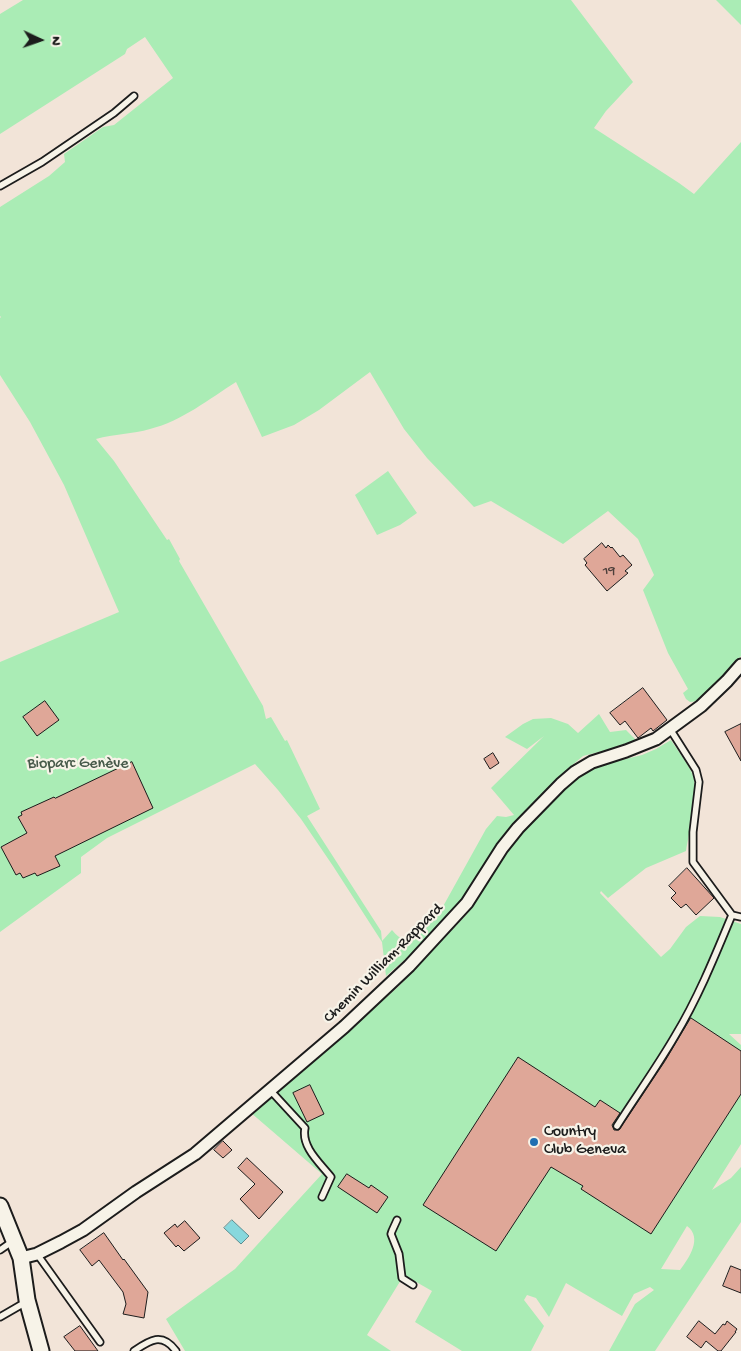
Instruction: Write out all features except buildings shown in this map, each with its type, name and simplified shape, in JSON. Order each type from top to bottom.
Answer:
[{"type":"street","name":"Chemin William-Rappard","points":[[21,1258],[37,1254],[83,1230],[136,1192],[195,1154],[344,1027],[409,966],[467,903],[502,848],[518,828],[561,784],[575,772],[592,762],[626,752],[656,739],[701,706],[740,668]]},
{"type":"street","points":[[0,1206],[21,1258],[27,1300],[41,1351]]},
{"type":"lane","points":[[0,186],[42,162],[114,113],[134,96]]},
{"type":"lane","points":[[670,729],[696,770],[700,782],[693,832],[693,862],[732,915],[741,917]]},
{"type":"lane","points":[[617,1126],[689,1011],[715,957],[732,915]]},
{"type":"lane","points":[[270,1090],[305,1128],[306,1144],[331,1177],[322,1197]]},
{"type":"lane","points":[[397,1220],[392,1234],[399,1254],[402,1278],[413,1285]]},
{"type":"lane","points":[[0,1250],[14,1240]]},
{"type":"lane","points":[[37,1254],[100,1342]]},
{"type":"lane","points":[[0,1317],[27,1300]]},
{"type":"lane","points":[[134,1351],[155,1339],[169,1343],[176,1351]]},
{"type":"green space","name":"Bioparc Genève","points":[[23,0],[571,0],[633,82],[606,111],[594,128],[694,194],[741,142],[741,656],[699,701],[690,702],[686,699],[683,693],[688,689],[668,653],[643,590],[654,575],[638,539],[608,511],[563,544],[491,501],[474,507],[427,458],[404,429],[370,372],[319,410],[294,425],[262,437],[236,382],[173,421],[144,431],[96,439],[114,461],[167,540],[169,539],[180,559],[179,561],[263,706],[266,719],[271,717],[285,741],[287,740],[320,809],[307,816],[381,931],[382,941],[392,930],[400,938],[411,937],[418,922],[441,910],[486,829],[497,816],[506,817],[514,815],[491,788],[544,736],[527,749],[505,737],[533,719],[551,718],[568,724],[578,733],[599,714],[610,732],[626,730],[638,742],[583,756],[563,773],[501,840],[488,857],[468,893],[410,955],[386,976],[382,942],[301,819],[255,764],[107,838],[81,857],[81,873],[0,932],[0,662],[119,612],[64,485],[30,422],[0,375],[0,207],[49,176],[65,162],[64,154],[103,127],[114,125],[173,78],[145,37],[127,49],[125,54],[0,134],[0,14]]},
{"type":"green space","points":[[716,0],[741,0],[741,25]]},
{"type":"green space","points":[[388,471],[417,513],[400,525],[377,535],[355,495]]},
{"type":"green space","points":[[671,740],[692,773],[695,790],[686,851],[646,868],[608,898],[601,891],[600,893],[661,957],[670,949],[686,927],[700,916],[720,917],[741,924],[741,1034],[729,1034],[741,1045],[741,1144],[712,1190],[731,1178],[741,1167],[741,1222],[655,1351],[609,1351],[635,1304],[654,1290],[650,1287],[634,1294],[622,1316],[566,1283],[549,1317],[536,1298],[527,1295],[524,1300],[544,1326],[531,1351],[462,1351],[415,1322],[432,1291],[404,1275],[367,1335],[391,1351],[185,1351],[166,1319],[235,1269],[322,1174],[250,1112],[398,987],[467,914],[507,851],[532,822],[575,779],[589,770],[605,764],[642,755]],"holes":[[[687,1226],[694,1236],[693,1248],[680,1270],[661,1269]]]},
{"type":"water","points":[[232,1220],[249,1236],[241,1244],[224,1228]]},
{"type":"place","name":"Country Club Geneva","points":[[534,1142]]}]
